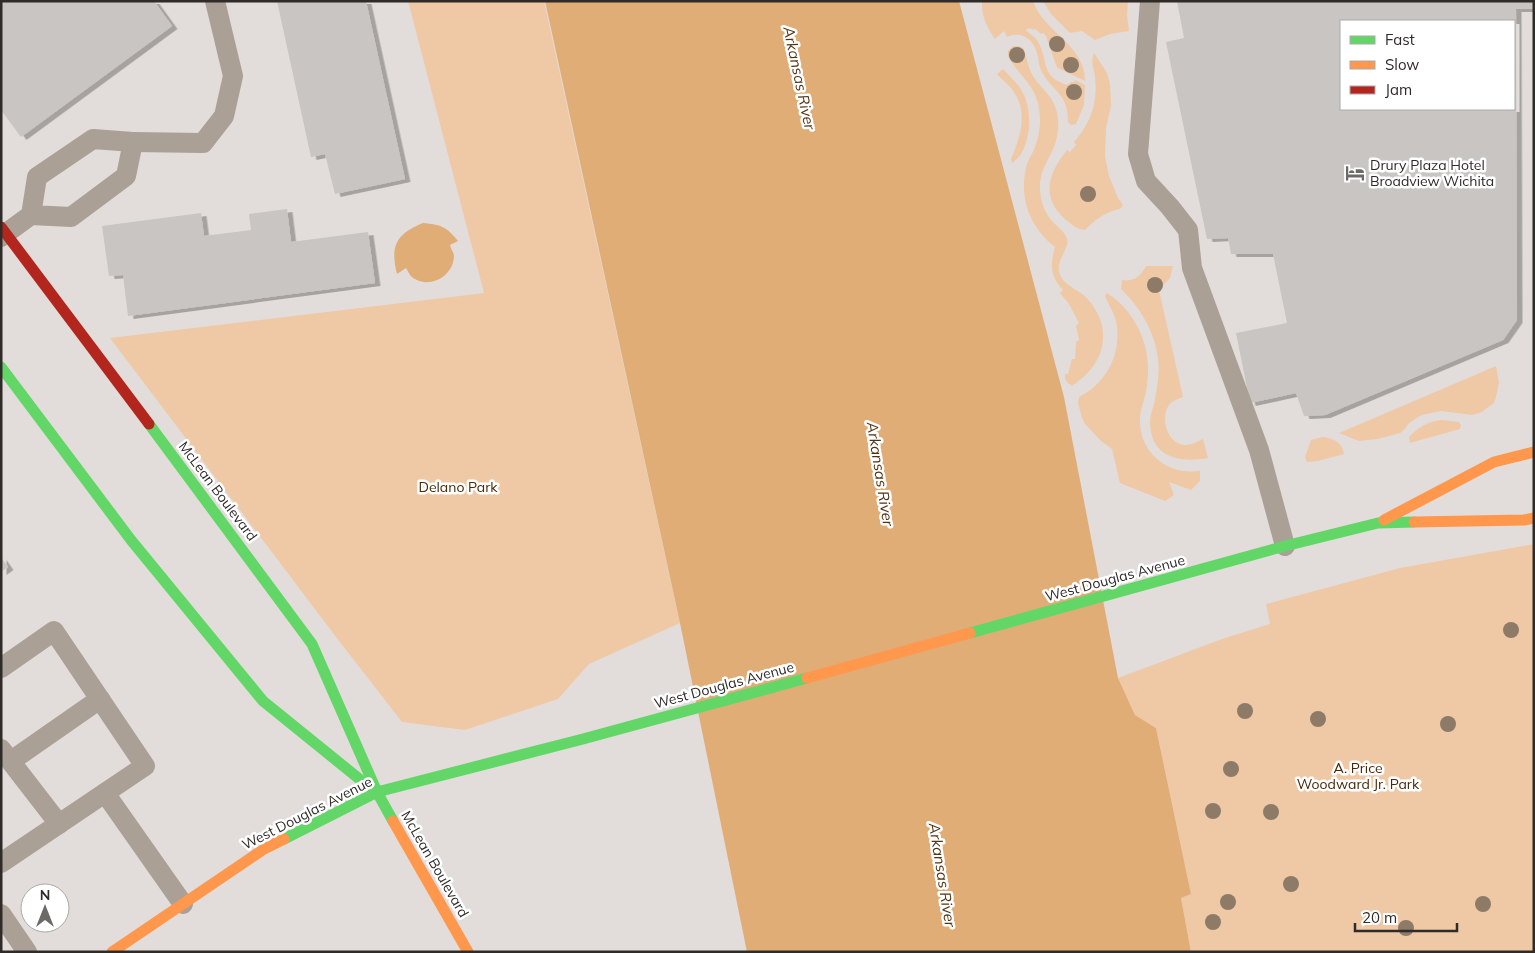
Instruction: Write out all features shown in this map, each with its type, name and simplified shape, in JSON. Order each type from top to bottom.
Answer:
[{"type":"main road","name":"McLean Boulevard","points":[[3,232],[212,508],[312,644],[376,792],[468,952]]},
{"type":"main road","name":"McLean Boulevard","points":[[1,367],[131,540],[263,700],[376,792]]},
{"type":"main road","name":"West Douglas Avenue","points":[[1378,523],[1494,462],[1534,452]]},
{"type":"main road","name":"West Douglas Avenue","points":[[112,952],[264,849],[376,792],[584,739],[1285,546],[1378,523],[1524,520],[1534,518]]},
{"type":"lane","points":[[31,215],[37,178],[93,139],[133,142],[203,143],[224,116],[233,76],[215,1]]},
{"type":"lane","points":[[1150,1],[1138,154],[1146,181],[1188,230],[1192,268],[1258,450],[1285,546]]},
{"type":"lane","points":[[3,232],[31,215],[71,217],[126,176],[133,142]]},
{"type":"lane","points":[[1,668],[54,631],[145,766],[1,862]]},
{"type":"lane","points":[[59,824],[6,755],[100,699]]},
{"type":"lane","points":[[105,793],[183,904]]},
{"type":"lane","points":[[1,914],[27,952]]},
{"type":"green space","name":"Delano Park","points":[[408,1],[544,1],[680,623],[589,664],[558,699],[465,730],[402,722],[110,338],[484,293]]},
{"type":"green space","points":[[982,1],[1033,1],[1046,22],[1072,48],[1083,68],[1085,81],[1058,68],[1046,36],[1043,33],[1041,34],[1035,29],[1030,28],[1025,30],[1037,40],[1041,47],[1048,72],[1052,77],[1067,85],[1075,80],[1085,85],[1084,105],[1076,124],[1071,125],[1068,122],[1063,99],[1042,72],[1032,43],[1021,35],[1007,37],[1004,31],[995,39],[985,21],[982,12]]},
{"type":"green space","points":[[1043,1],[1128,1],[1129,31],[1110,34],[1095,40],[1082,31],[1070,33],[1051,14]]},
{"type":"green space","points":[[1013,46],[1023,48],[1031,73],[1050,97],[1057,113],[1057,136],[1040,180],[1040,187],[1045,210],[1067,239],[1067,246],[1059,267],[1060,275],[1065,282],[1090,302],[1103,328],[1103,342],[1099,357],[1085,376],[1072,386],[1066,381],[1065,374],[1068,374],[1072,359],[1075,359],[1076,342],[1079,340],[1076,326],[1079,323],[1069,304],[1060,293],[1063,290],[1053,275],[1052,259],[1055,247],[1038,230],[1032,220],[1025,199],[1024,188],[1027,164],[1038,137],[1040,113],[1034,92],[1008,56],[1008,51]]},
{"type":"green space","points":[[1094,53],[1107,73],[1110,84],[1111,106],[1106,128],[1105,156],[1109,176],[1123,205],[1120,209],[1101,216],[1085,230],[1072,225],[1057,211],[1052,202],[1050,184],[1061,158],[1067,150],[1070,152],[1076,145],[1074,142],[1085,127],[1092,112],[1096,86],[1092,62]]},
{"type":"green space","points":[[1003,69],[1021,90],[1026,100],[1029,116],[1027,140],[1019,157],[1012,163],[1011,159],[1022,123],[1022,114],[1017,96],[997,74]]},
{"type":"green space","points":[[1146,266],[1173,266],[1170,278],[1159,290],[1183,397],[1169,405],[1166,410],[1165,423],[1169,435],[1178,443],[1184,445],[1192,444],[1203,439],[1208,458],[1187,460],[1169,456],[1161,451],[1152,435],[1150,420],[1155,400],[1159,364],[1154,339],[1146,321],[1121,289],[1122,280],[1137,278]]},
{"type":"green space","points":[[1107,293],[1127,310],[1145,346],[1148,372],[1140,422],[1141,431],[1148,448],[1153,455],[1167,466],[1187,471],[1200,471],[1200,481],[1191,490],[1169,482],[1174,495],[1165,501],[1120,483],[1112,449],[1101,441],[1085,424],[1082,418],[1078,403],[1079,397],[1092,389],[1107,372],[1116,348],[1116,321],[1105,296]]},
{"type":"green space","points":[[1496,366],[1499,383],[1494,403],[1480,413],[1472,415],[1441,411],[1422,415],[1408,424],[1400,433],[1378,439],[1359,441],[1339,433]]},
{"type":"green space","points":[[1442,420],[1459,422],[1461,425],[1460,429],[1410,443],[1409,437],[1420,427]]},
{"type":"green space","points":[[1323,437],[1337,442],[1344,454],[1307,462],[1305,457],[1311,440]]},
{"type":"green space","name":"A. Price Woodward Jr. Park","points":[[1534,544],[1534,952],[1191,952],[1181,898],[1191,894],[1156,728],[1135,715],[1118,678],[1222,639],[1270,624],[1266,604],[1400,568]]},
{"type":"water","name":"Arkansas River","points":[[545,1],[959,1],[1064,397],[1118,678],[1135,715],[1156,728],[1191,894],[1181,898],[1191,952],[747,952],[680,623]]},
{"type":"water","points":[[423,223],[443,227],[458,241],[450,245],[454,256],[450,270],[439,279],[426,282],[413,278],[406,268],[397,274],[394,256],[397,242],[401,237]]},
{"type":"building","points":[[1,1],[154,1],[172,26],[21,137],[1,110]]},
{"type":"building","points":[[277,1],[366,1],[405,179],[335,194],[325,154],[311,157]]},
{"type":"building","name":"Drury Plaza Hotel Broadview Wichita","points":[[1177,1],[1534,1],[1534,9],[1516,9],[1517,320],[1503,340],[1325,415],[1304,416],[1296,393],[1250,403],[1236,333],[1287,323],[1273,254],[1231,254],[1228,238],[1207,239],[1166,42],[1184,38]]},
{"type":"building","points":[[287,209],[291,242],[368,232],[375,283],[128,316],[123,275],[109,276],[102,226],[201,213],[204,236],[251,230],[249,214]]},
{"type":"building","points":[[1,557],[8,567],[1,572]]},
{"type":"traffic: fast","points":[[1,367],[131,540],[263,701],[373,790]]},
{"type":"traffic: fast","points":[[149,424],[312,644],[377,792],[393,821]]},
{"type":"traffic: fast","points":[[970,633],[1285,546],[1378,523],[1414,522]]},
{"type":"traffic: fast","points":[[284,839],[377,792],[583,739],[807,678]]},
{"type":"traffic: slow","points":[[1384,520],[1494,462],[1534,452]]},
{"type":"traffic: slow","points":[[1414,522],[1524,520],[1534,518]]},
{"type":"traffic: slow","points":[[807,678],[970,633]]},
{"type":"traffic: slow","points":[[393,821],[468,952]]},
{"type":"traffic: slow","points":[[112,952],[264,849],[284,839]]},
{"type":"traffic: jam","points":[[1,227],[149,424]]},
{"type":"place","name":"Drury Plaza Hotel Broadview Wichita","points":[[1355,173]]}]
